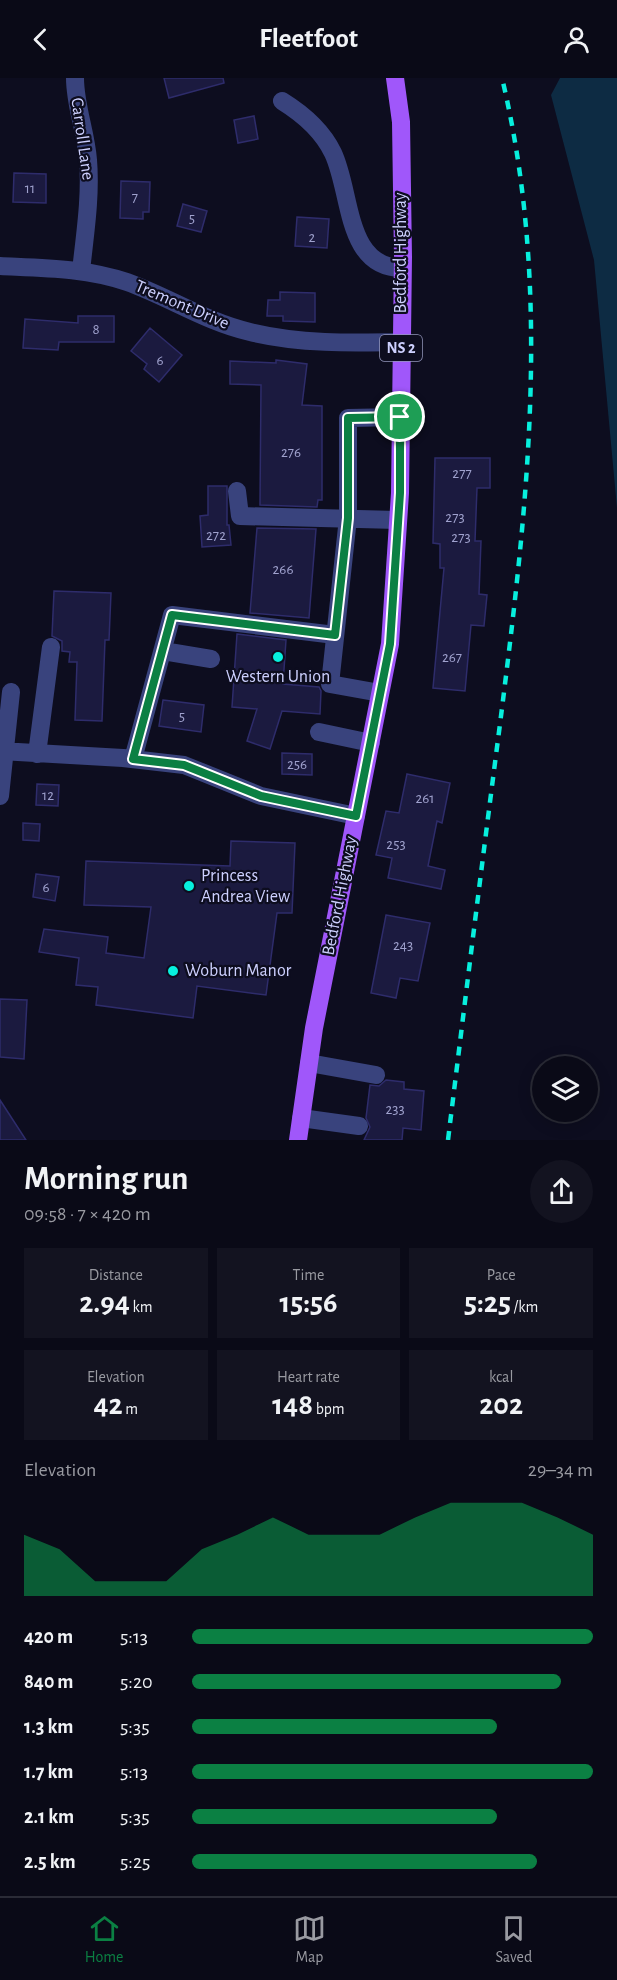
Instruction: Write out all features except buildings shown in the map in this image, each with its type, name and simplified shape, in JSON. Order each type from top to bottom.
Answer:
[{"type":"main road","name":"Bedford Highway","points":[[298,1140],[309,1063],[390,644],[400,493],[402,268],[401,122],[395,78]]},
{"type":"street","name":"Carroll Lane","points":[[75,78],[76,102],[86,142],[89,175],[81,271]]},
{"type":"street","points":[[282,101],[312,123],[333,153],[364,251],[382,267],[402,268]]},
{"type":"street","name":"Tremont Drive","points":[[0,266],[81,271],[125,282],[176,302],[207,319],[251,333],[327,344],[401,342]]},
{"type":"street","points":[[380,693],[330,684],[348,518],[348,418],[400,417]]},
{"type":"street","points":[[237,491],[240,516],[397,519]]},
{"type":"street","points":[[133,759],[172,615],[335,635]]},
{"type":"street","points":[[36,754],[51,647]]},
{"type":"street","points":[[162,651],[211,659]]},
{"type":"street","points":[[0,796],[2,751],[11,692]]},
{"type":"street","points":[[319,732],[371,743]]},
{"type":"street","points":[[2,751],[133,759],[184,765],[261,796],[356,816]]},
{"type":"street","points":[[309,1063],[376,1075]]},
{"type":"street","points":[[301,1118],[359,1126]]},
{"type":"water","points":[[560,78],[617,78],[617,508],[594,260],[551,95]]},
{"type":"railway","points":[[448,1140],[510,643],[526,482],[531,320],[527,239],[518,158],[502,78]]},
{"type":"place","name":"Western Union","points":[[278,657]]},
{"type":"place","name":"Princess Andrea View","points":[[189,886]]},
{"type":"place","name":"Woburn Manor","points":[[173,971]]},
{"type":"route","points":[[400,417],[400,493],[390,644],[356,816],[261,796],[184,765],[133,759],[172,615],[335,635],[348,518],[348,418],[400,417]]}]
